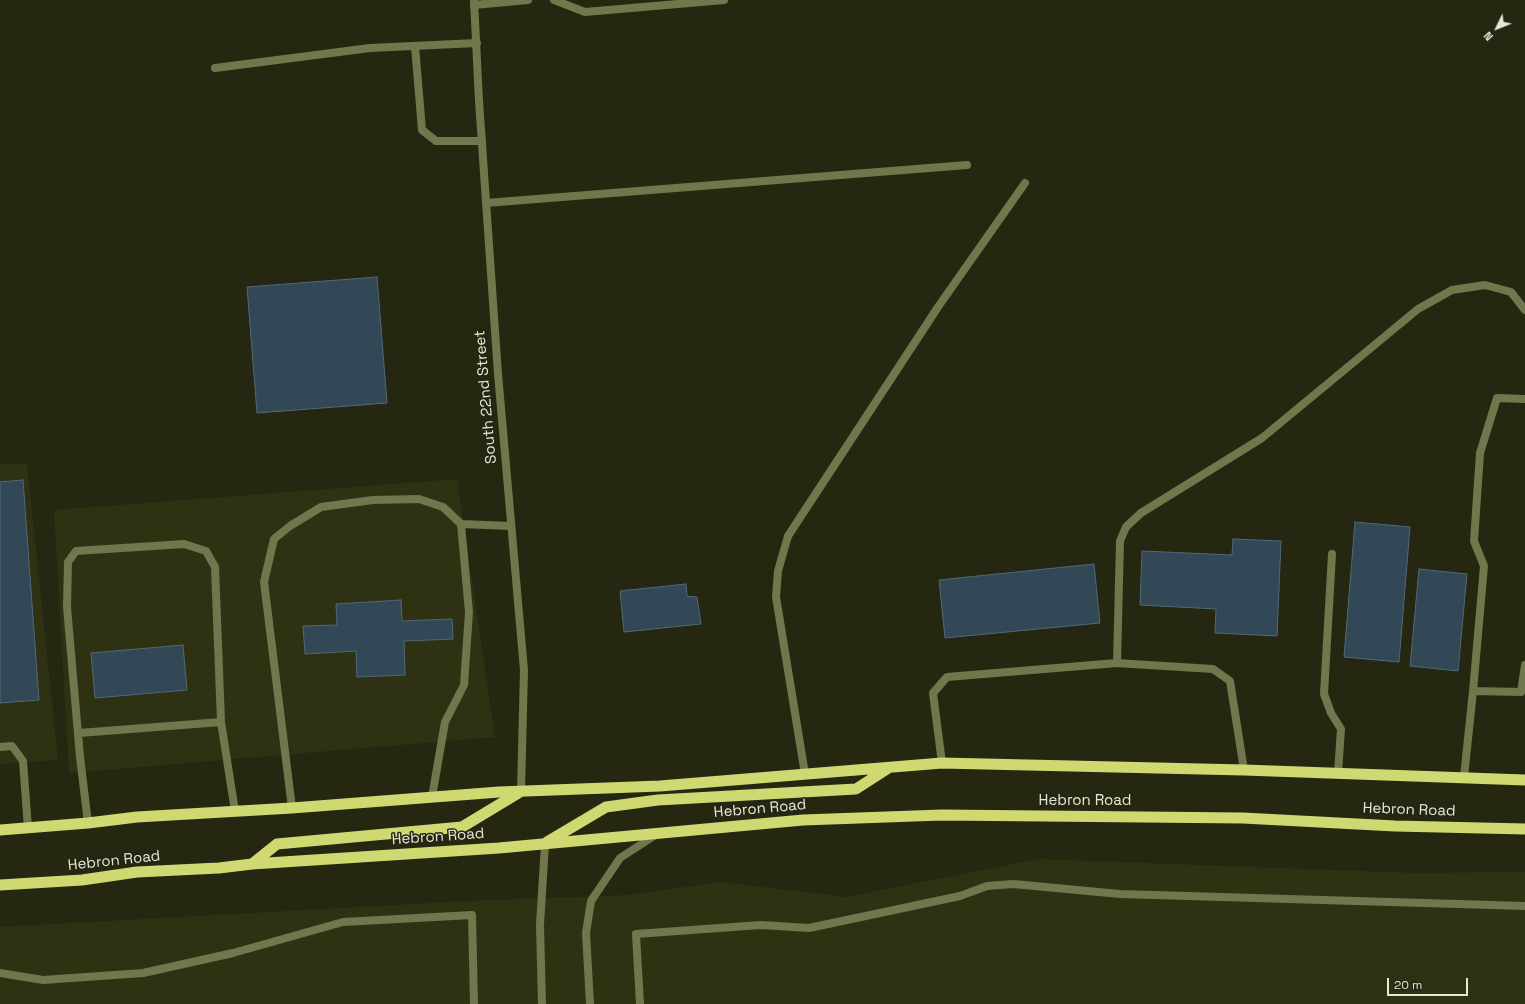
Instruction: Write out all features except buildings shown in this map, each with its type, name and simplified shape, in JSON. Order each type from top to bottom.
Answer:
[{"type":"highway","name":"Hebron Road","points":[[0,830],[88,823],[137,817],[235,812],[521,791],[660,786],[942,763],[1244,770],[1525,780]]},
{"type":"highway","points":[[545,844],[606,807],[658,800],[856,789],[890,768]]},
{"type":"highway","points":[[252,864],[277,844],[462,827],[521,791]]},
{"type":"highway","name":"Hebron Road","points":[[0,885],[82,880],[137,872],[219,868],[252,864],[545,844],[802,820],[942,815],[1244,818],[1395,826],[1525,829]]},
{"type":"street","points":[[474,2],[528,0]]},
{"type":"street","points":[[554,0],[585,12],[724,0]]},
{"type":"street","name":"South 22nd Street","points":[[474,2],[498,374],[524,670],[521,791]]},
{"type":"street","points":[[215,68],[370,48],[477,43]]},
{"type":"street","points":[[415,46],[422,130],[436,141],[482,141]]},
{"type":"street","points":[[486,203],[968,165]]},
{"type":"street","points":[[805,774],[776,597],[778,572],[788,536],[938,307],[1025,183]]},
{"type":"street","points":[[1117,663],[1120,541],[1126,527],[1141,513],[1262,438],[1418,309],[1452,290],[1485,285],[1511,292],[1525,310]]},
{"type":"street","points":[[1464,777],[1484,566],[1474,542],[1480,453],[1497,398],[1525,399]]},
{"type":"street","points":[[292,808],[264,582],[274,539],[290,526],[321,507],[374,500],[419,499],[443,506],[461,524],[469,612],[464,685],[445,722],[432,797]]},
{"type":"street","points":[[461,524],[511,526]]},
{"type":"street","points":[[88,823],[80,757],[67,607],[68,562],[76,552],[184,544],[206,551],[215,567],[221,722],[235,812]]},
{"type":"street","points":[[1332,554],[1324,694],[1331,713],[1341,729],[1338,773]]},
{"type":"street","points":[[942,763],[933,693],[947,678],[1117,663],[1213,669],[1230,681],[1244,770]]},
{"type":"street","points":[[1473,691],[1521,692],[1525,665]]},
{"type":"street","points":[[79,733],[221,722]]},
{"type":"street","points":[[0,747],[12,746],[23,761],[28,828]]},
{"type":"street","points":[[590,1004],[586,933],[590,901],[620,858],[659,833]]},
{"type":"street","points":[[542,1004],[540,925],[545,844]]},
{"type":"street","points":[[640,1004],[636,934],[761,925],[809,928],[960,896],[987,886],[1013,884],[1120,894],[1525,906]]},
{"type":"street","points":[[0,973],[43,980],[143,973],[233,953],[343,922],[472,915],[474,1004]]},
{"type":"shaded area","points":[[0,464],[27,464],[58,760],[0,764]]},
{"type":"shaded area","points":[[457,479],[495,737],[69,773],[54,510]]},
{"type":"shaded area","points":[[1038,859],[1414,873],[1525,872],[1525,1004],[0,1004],[0,927],[468,901],[629,895],[721,882],[846,897]]}]
